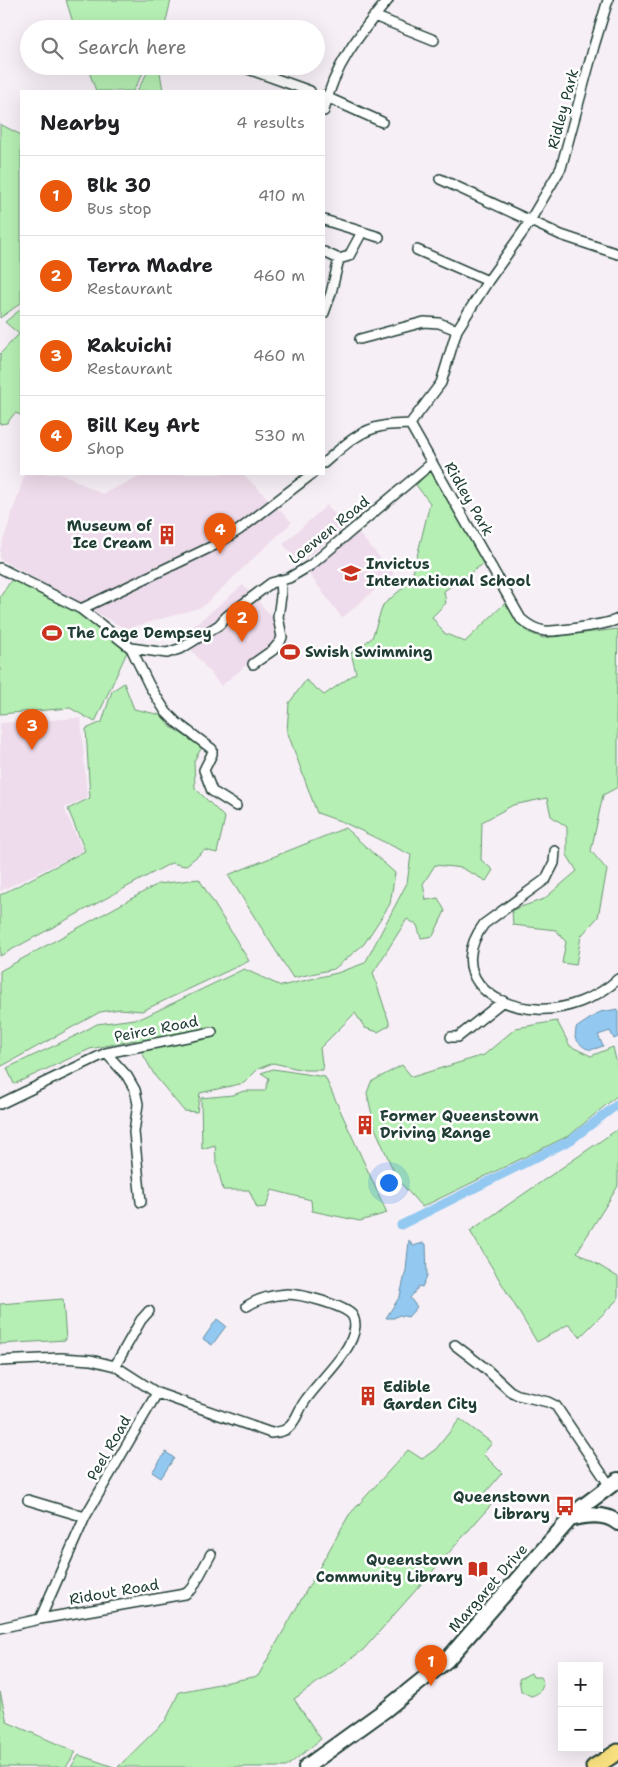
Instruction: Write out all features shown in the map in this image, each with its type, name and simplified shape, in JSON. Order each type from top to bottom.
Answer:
[{"type":"main road","points":[[594,1767],[618,1752]]},
{"type":"street","points":[[382,122],[325,96],[338,67],[356,38],[388,0]]},
{"type":"street","name":"Ridley Park","points":[[608,0],[561,168],[530,220],[457,330],[441,383],[410,424],[521,619],[528,625],[545,631],[608,623],[618,619]]},
{"type":"street","points":[[374,16],[434,40]]},
{"type":"street","points":[[265,75],[307,90]]},
{"type":"street","points":[[440,179],[561,235],[618,254]]},
{"type":"street","points":[[325,220],[379,237]]},
{"type":"street","points":[[325,252],[339,259],[349,256],[362,232]]},
{"type":"street","points":[[417,250],[488,281]]},
{"type":"street","points":[[325,310],[339,259]]},
{"type":"street","points":[[360,339],[424,322],[439,323],[457,330]]},
{"type":"street","points":[[325,462],[342,447],[364,432],[383,426],[410,424]]},
{"type":"street","name":"Loewen Road","points":[[131,648],[167,653],[182,648],[219,625],[271,583],[289,578],[311,565],[432,463]]},
{"type":"street","points":[[81,610],[215,545],[311,475]]},
{"type":"street","name":"Loewen Road","points":[[0,568],[81,610],[131,648],[148,684],[166,712],[176,722],[212,749],[212,754],[204,770],[212,790],[236,806]]},
{"type":"street","points":[[253,664],[273,650],[280,642],[282,636],[278,617],[281,596],[280,580]]},
{"type":"street","points":[[555,851],[554,863],[546,879],[484,924],[477,934],[470,958],[472,974],[481,988],[492,997],[522,1007],[538,1009],[576,1003],[597,994],[618,979]]},
{"type":"street","points":[[451,1037],[458,1037],[503,1001]]},
{"type":"street","name":"Peirce Road","points":[[0,1104],[106,1052],[212,1032]]},
{"type":"street","name":"Peirce Road","points":[[106,1052],[128,1076],[138,1104],[134,1132],[140,1202]]},
{"type":"street","points":[[0,1361],[61,1358],[91,1360],[115,1366],[157,1393],[271,1433],[285,1430],[291,1426],[305,1401],[346,1348],[354,1332],[355,1320],[351,1314],[343,1309],[314,1299],[287,1294],[262,1298],[247,1306]]},
{"type":"street","points":[[115,1366],[148,1311]]},
{"type":"street","points":[[455,1345],[485,1368],[510,1391],[556,1406],[614,1483]]},
{"type":"street","name":"Peel Road","points":[[40,1619],[85,1517],[157,1393]]},
{"type":"street","name":"Margaret Drive","points":[[306,1767],[385,1710],[447,1660],[582,1507],[614,1483]]},
{"type":"street","points":[[28,1500],[85,1517]]},
{"type":"street","points":[[570,1520],[585,1515],[612,1518],[618,1523]]},
{"type":"street","name":"Ridout Road","points":[[0,1628],[40,1619],[185,1594],[192,1589],[211,1554]]},
{"type":"shaded area","points":[[25,475],[65,475],[102,494],[144,475],[244,475],[292,522],[202,607],[126,629],[0,559],[0,550]]},
{"type":"shaded area","points":[[327,505],[346,527],[299,563],[283,544]]},
{"type":"shaded area","name":"Invictus International School","points":[[355,529],[394,574],[342,618],[307,571]]},
{"type":"shaded area","points":[[243,585],[286,632],[221,686],[181,637]]},
{"type":"shaded area","points":[[81,718],[87,798],[64,808],[83,851],[0,891],[0,723]]},
{"type":"green space","points":[[66,0],[171,0],[166,20],[72,20]]},
{"type":"green space","points":[[90,75],[142,75],[134,90],[96,90]]},
{"type":"green space","points":[[146,75],[160,75],[163,90],[138,90]]},
{"type":"green space","points":[[0,124],[20,134],[20,304],[0,318]]},
{"type":"green space","points":[[20,310],[20,415],[15,413],[7,423],[0,424],[0,354],[19,334],[5,322]]},
{"type":"green space","points":[[432,469],[486,562],[444,591],[446,603],[432,617],[444,633],[465,642],[506,602],[518,623],[528,632],[543,638],[618,629],[616,721],[618,725],[618,787],[603,795],[591,851],[607,870],[598,917],[581,936],[576,965],[562,963],[566,942],[556,930],[513,925],[512,910],[544,899],[577,871],[567,855],[567,827],[551,816],[547,798],[513,805],[482,822],[481,860],[493,870],[486,881],[462,868],[435,865],[423,884],[426,900],[438,898],[445,911],[433,936],[421,938],[417,925],[407,919],[373,973],[390,1025],[378,1032],[365,1028],[355,1013],[320,1048],[323,1070],[304,1070],[273,1063],[258,1069],[244,1083],[200,1093],[197,1112],[184,1111],[155,1076],[135,1040],[90,1049],[14,1084],[7,1068],[97,1024],[142,1018],[244,969],[281,986],[337,973],[365,963],[407,883],[411,855],[343,822],[317,813],[287,731],[289,703],[306,680],[324,695],[356,673],[351,653],[372,638],[383,605],[411,581],[430,503],[416,485]]},
{"type":"green space","name":"The Cage Dempsey","points":[[12,579],[82,615],[127,652],[95,722],[70,708],[0,714],[0,597]]},
{"type":"green space","points":[[124,683],[134,709],[161,715],[171,727],[202,747],[194,761],[195,788],[225,818],[217,853],[205,850],[185,866],[171,863],[0,956],[0,895],[85,851],[68,809],[90,798],[86,729],[102,722],[112,691]]},
{"type":"green space","points":[[345,828],[395,873],[390,904],[364,944],[334,969],[293,978],[228,875]]},
{"type":"green space","points":[[199,879],[249,961],[142,1011],[120,1009],[100,1012],[2,1066],[0,1063],[0,971],[158,884]]},
{"type":"green space","points":[[557,1021],[570,1046],[591,1056],[613,1047],[618,1069],[618,1095],[570,1135],[422,1207],[397,1179],[375,1128],[367,1093],[371,1082],[402,1065],[412,1077],[484,1055],[516,1028]]},
{"type":"green space","points":[[273,1069],[325,1077],[387,1213],[360,1221],[312,1211],[311,1200],[272,1190],[266,1207],[257,1208],[249,1190],[223,1190],[216,1160],[215,1145],[202,1149],[201,1098],[233,1095],[244,1091],[265,1091],[269,1078],[261,1073]]},
{"type":"green space","points":[[618,1129],[618,1186],[577,1252],[618,1277],[618,1299],[580,1337],[569,1324],[537,1342],[470,1231]]},
{"type":"green space","points":[[63,1299],[66,1340],[0,1344],[0,1304]]},
{"type":"green space","points":[[460,1419],[492,1443],[483,1454],[502,1473],[482,1497],[491,1505],[363,1650],[294,1699],[321,1739],[286,1767],[118,1767],[166,1720],[179,1692],[258,1676],[349,1515],[408,1450],[422,1459],[436,1449]]},
{"type":"green space","points":[[531,1673],[533,1677],[541,1677],[543,1683],[539,1691],[531,1696],[521,1691],[519,1679]]},
{"type":"green space","points":[[0,1692],[7,1722],[76,1752],[66,1767],[0,1767]]},
{"type":"green space","points":[[79,1755],[114,1767],[71,1767]]},
{"type":"water","points":[[618,1009],[618,1037],[614,1039],[610,1031],[598,1035],[603,1046],[594,1049],[587,1049],[575,1038],[576,1028],[600,1012]]},
{"type":"water","points":[[409,1240],[413,1246],[426,1244],[427,1276],[422,1287],[419,1286],[410,1298],[417,1307],[408,1317],[399,1315],[394,1318],[386,1318],[400,1296],[406,1270]]},
{"type":"water","points":[[217,1319],[226,1326],[212,1345],[203,1339]]},
{"type":"water","points":[[166,1452],[174,1458],[161,1478],[152,1472]]},
{"type":"waterway","points":[[401,1225],[571,1140],[618,1104]]},
{"type":"place","name":"Museum of Ice Cream","points":[[167,535]]},
{"type":"place","name":"Bill Key Art","points":[[220,554]]},
{"type":"place","name":"Invictus International School","points":[[351,573]]},
{"type":"place","name":"The Cage Dempsey","points":[[52,633]]},
{"type":"place","name":"Terra Madre","points":[[242,642]]},
{"type":"place","name":"Swish Swimming","points":[[290,652]]},
{"type":"place","name":"Rakuichi","points":[[32,750]]},
{"type":"place","name":"Former Queenstown Driving Range","points":[[365,1125]]},
{"type":"place","name":"Edible Garden City","points":[[368,1396]]},
{"type":"place","name":"Queenstown Library","points":[[565,1506]]},
{"type":"place","name":"Queenstown Community Library","points":[[478,1569]]},
{"type":"place","name":"Blk 30","points":[[431,1686]]}]
